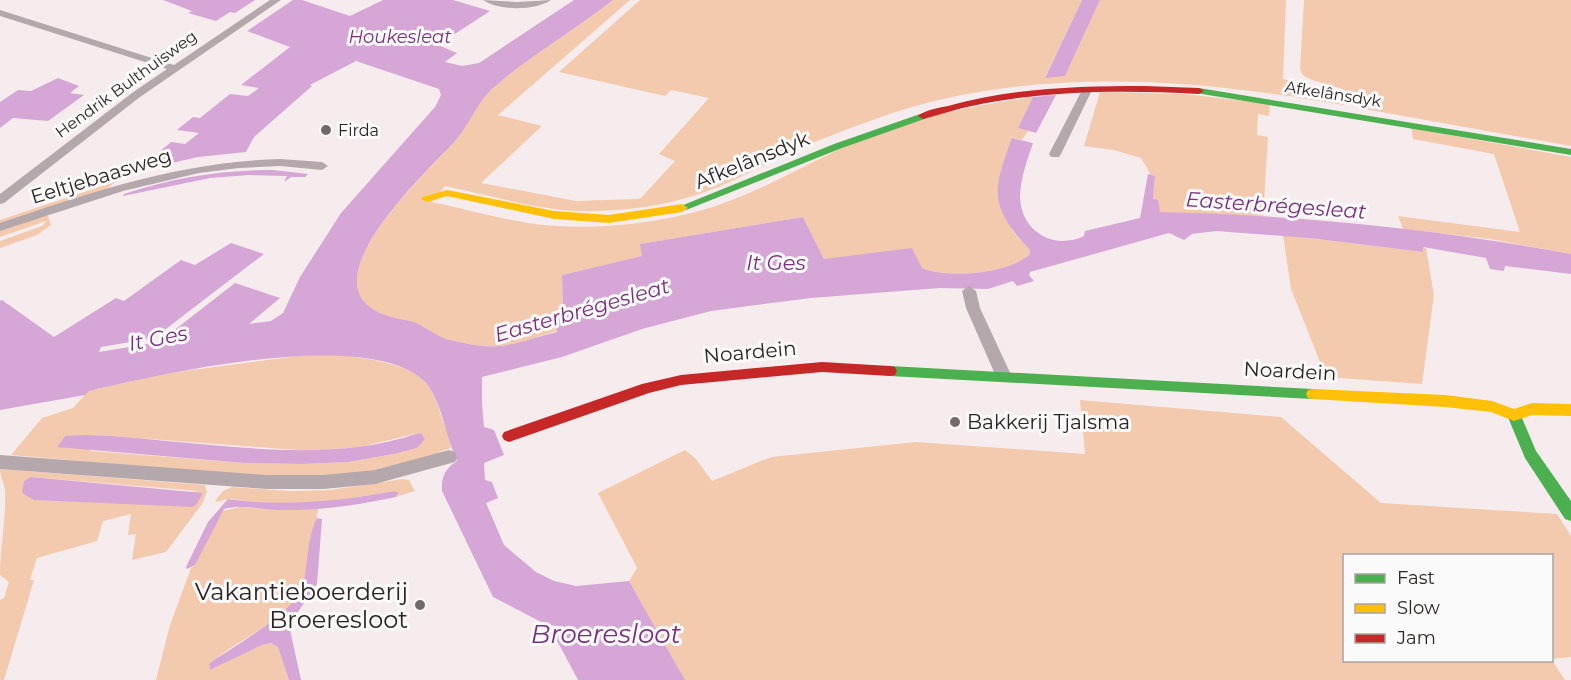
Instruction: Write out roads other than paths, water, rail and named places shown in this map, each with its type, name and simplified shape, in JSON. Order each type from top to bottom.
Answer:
[{"type":"street","name":"Hendrik Bulthuisweg","points":[[0,200],[85,133],[174,68],[276,0]]},
{"type":"street","points":[[488,0],[501,4],[522,5],[546,0]]},
{"type":"street","points":[[0,13],[174,68]]},
{"type":"street","name":"Afkelânsdyk","points":[[427,199],[447,193],[554,215],[609,219],[689,207],[838,146],[918,117],[981,101],[1140,87],[1215,92],[1571,152]]},
{"type":"street","points":[[1055,154],[1067,126],[1088,90]]},
{"type":"street","name":"Eeltjebaasweg","points":[[0,227],[135,182],[189,170],[293,161],[322,165]]},
{"type":"street","points":[[969,291],[973,308],[1004,376]]},
{"type":"street","name":"Noardein","points":[[509,436],[647,388],[711,376],[822,367],[1445,401],[1492,407],[1514,415],[1532,409],[1571,411]]},
{"type":"street","points":[[1514,415],[1517,429],[1530,454],[1571,514]]},
{"type":"street","points":[[0,462],[266,482],[324,482],[375,477],[449,457]]},
{"type":"water","points":[[163,0],[255,0],[235,13],[230,12],[216,21],[188,13],[192,11]]},
{"type":"water","name":"It Ges","points":[[293,0],[302,0],[350,16],[383,0],[453,0],[490,11],[438,45],[457,53],[445,62],[462,66],[479,63],[574,0],[613,0],[492,89],[456,140],[393,208],[373,237],[360,265],[358,289],[372,309],[416,323],[441,337],[459,342],[480,346],[500,346],[557,332],[556,320],[563,318],[562,275],[642,256],[640,244],[803,217],[824,259],[912,248],[922,268],[933,271],[978,273],[1008,266],[1030,254],[1029,249],[1007,221],[998,197],[1001,172],[1012,138],[1033,143],[1021,184],[1022,210],[1033,229],[1052,239],[1073,240],[1084,236],[1085,231],[1140,218],[1148,174],[1155,176],[1153,199],[1158,200],[1160,212],[1315,220],[1469,237],[1571,254],[1571,274],[1505,266],[1504,271],[1490,269],[1486,258],[1423,247],[1423,252],[1309,238],[1216,231],[1192,234],[1184,240],[1169,233],[1030,272],[1029,275],[1034,281],[1017,286],[1013,281],[988,289],[940,288],[811,298],[711,311],[642,329],[562,357],[482,377],[484,427],[494,430],[504,455],[484,463],[485,480],[492,482],[498,498],[486,503],[504,545],[536,572],[554,581],[576,586],[629,581],[685,680],[578,680],[553,633],[556,626],[545,624],[493,597],[442,491],[445,474],[449,467],[457,461],[439,407],[423,380],[394,365],[356,357],[310,356],[261,359],[164,375],[89,391],[85,395],[0,410],[0,301],[2,300],[54,337],[116,298],[124,301],[181,260],[195,265],[231,243],[264,254],[154,338],[101,347],[99,352],[159,342],[235,283],[280,298],[249,324],[271,321],[283,313],[300,277],[341,213],[435,107],[441,95],[439,89],[356,61],[310,85],[312,86],[254,137],[246,152],[198,157],[137,171],[171,142],[185,144],[199,133],[177,130],[193,117],[200,118],[230,94],[248,96],[259,88],[241,85],[290,47],[247,31]]},
{"type":"water","points":[[1082,0],[1100,0],[1065,76],[1045,78]]},
{"type":"water","points":[[58,78],[79,86],[70,93],[84,95],[48,121],[13,118],[0,128],[0,102],[18,90],[31,91]]},
{"type":"water","points":[[1056,95],[1036,133],[1018,128],[1033,97]]},
{"type":"water","points":[[273,170],[308,174],[305,177],[291,177],[284,182],[287,176],[249,175],[210,178],[123,196],[142,188],[197,176]]},
{"type":"water","points":[[419,433],[425,439],[417,448],[348,462],[303,464],[244,463],[57,447],[65,436],[88,435],[255,449],[321,450],[387,442]]},
{"type":"water","points":[[31,477],[203,493],[196,505],[192,507],[34,500],[22,493],[24,481]]},
{"type":"water","points":[[394,491],[399,493],[396,497],[325,508],[280,510],[238,507],[224,509],[195,565],[187,569],[186,567],[208,522],[228,499],[291,503],[353,498]]},
{"type":"water","points":[[317,518],[322,519],[317,584],[289,625],[301,680],[289,680],[278,647],[271,643],[262,645],[210,670],[209,664],[264,627],[290,606],[298,595],[303,586],[309,542]]},
{"type":"place","name":"Firda","points":[[326,130]]},
{"type":"place","name":"Bakkerij Tjalsma","points":[[955,422]]},
{"type":"place","name":"Vakantieboerderij Broeresloot","points":[[420,605]]},
{"type":"water label","name":"Houkesleat","points":[[400,37]]},
{"type":"water label","name":"Easterbrégesleat","points":[[1276,205]]},
{"type":"water label","name":"Easterbrégesleat","points":[[582,310]]},
{"type":"water label","name":"Broeresloot","points":[[606,634]]}]
